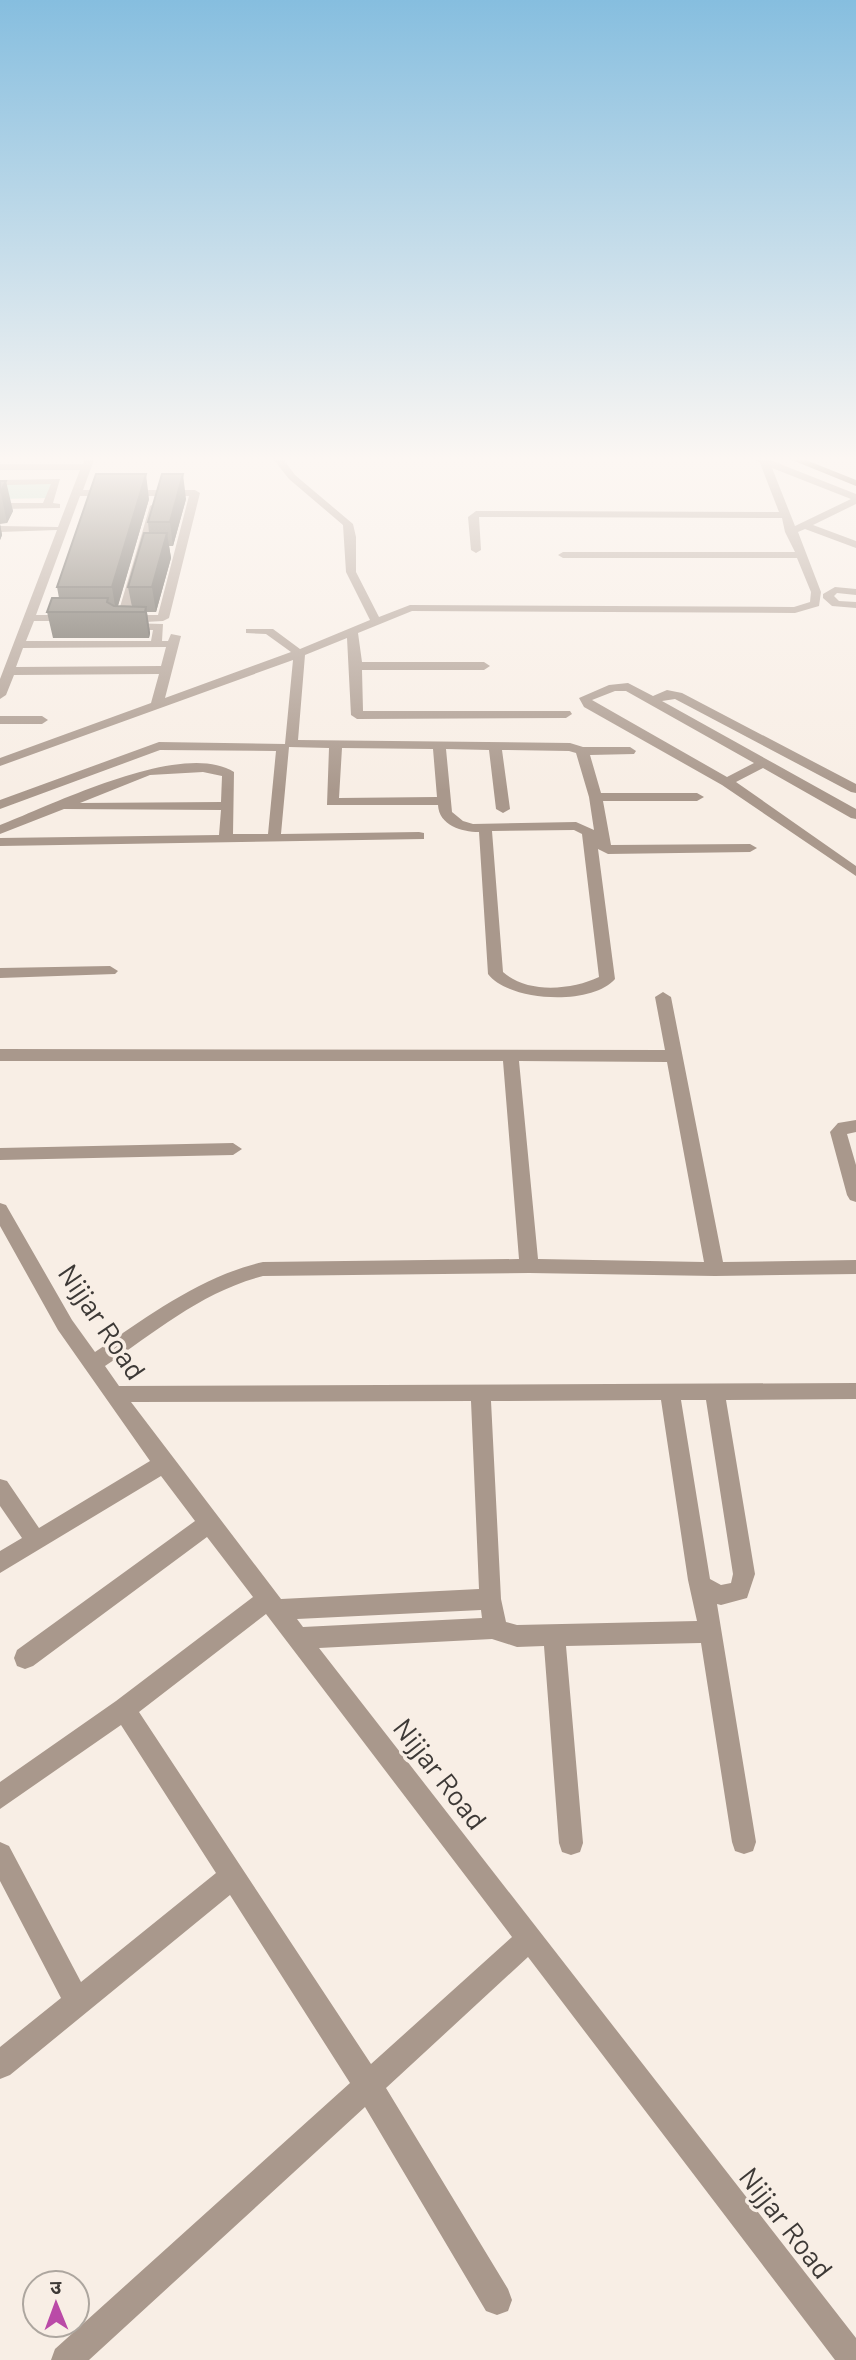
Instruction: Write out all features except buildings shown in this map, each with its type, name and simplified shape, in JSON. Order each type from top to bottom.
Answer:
[{"type":"street","points":[[0,695],[47,570]]},
{"type":"street","points":[[135,570],[117,618],[120,627],[159,626],[156,644]]},
{"type":"street","points":[[117,618],[163,618],[175,570]]},
{"type":"street","points":[[351,570],[376,621]]},
{"type":"street","points":[[808,570],[822,595],[836,604],[856,605]]},
{"type":"street","points":[[0,762],[270,664],[416,607],[794,610],[815,604],[822,595],[840,589],[856,592]]},
{"type":"street","points":[[51,618],[55,606]]},
{"type":"street","points":[[29,618],[87,618]]},
{"type":"street","points":[[250,631],[269,631],[299,653]]},
{"type":"street","points":[[352,631],[357,715],[566,713]]},
{"type":"street","points":[[19,645],[156,644],[173,640],[157,704]]},
{"type":"street","points":[[299,653],[299,678],[291,744],[570,747],[582,751],[630,751]]},
{"type":"street","points":[[270,664],[299,678]]},
{"type":"street","points":[[356,666],[484,666]]},
{"type":"street","points":[[5,676],[165,670]]},
{"type":"street","points":[[856,815],[624,686],[585,698],[589,704],[727,782],[856,872]]},
{"type":"street","points":[[653,701],[667,694],[678,696],[856,789]]},
{"type":"street","points":[[0,720],[42,720]]},
{"type":"street","points":[[336,744],[332,802],[444,801]]},
{"type":"street","points":[[0,805],[159,746],[283,747],[274,838]]},
{"type":"street","points":[[439,746],[445,813],[462,827],[576,826],[589,832],[607,979],[591,988],[555,991],[521,989],[500,980],[496,974],[485,827]]},
{"type":"street","points":[[495,746],[503,809]]},
{"type":"street","points":[[582,751],[596,797],[604,847],[608,850],[750,848]]},
{"type":"street","points":[[727,782],[761,764]]},
{"type":"street","points":[[0,830],[147,772],[170,768],[226,771],[229,775],[226,839]]},
{"type":"street","points":[[596,797],[697,797]]},
{"type":"street","points":[[58,807],[227,806]]},
{"type":"street","points":[[0,842],[419,835]]},
{"type":"street","points":[[0,973],[110,971]]},
{"type":"street","points":[[663,997],[715,1269]]},
{"type":"street","points":[[510,1054],[529,1266]]},
{"type":"street","points":[[0,1055],[675,1056]]},
{"type":"street","points":[[856,1126],[844,1127],[838,1132],[856,1195]]},
{"type":"street","points":[[0,1154],[233,1149]]},
{"type":"street","name":"Nijjar Road","points":[[0,1210],[36,1277],[92,1364],[164,1464],[854,2360]]},
{"type":"street","points":[[92,1364],[214,1284],[245,1272],[529,1266],[715,1269],[856,1267]]},
{"type":"street","points":[[114,1394],[715,1394],[856,1391]]},
{"type":"street","points":[[481,1393],[490,1599],[496,1628]]},
{"type":"street","points":[[670,1394],[744,1842]]},
{"type":"street","points":[[703,1588],[721,1595],[739,1591],[744,1574],[715,1394]]},
{"type":"street","points":[[0,1563],[164,1464]]},
{"type":"street","points":[[0,1488],[36,1541]]},
{"type":"street","points":[[25,1658],[209,1523]]},
{"type":"street","points":[[0,1797],[272,1605],[490,1599]]},
{"type":"street","points":[[298,1638],[496,1628],[506,1634],[554,1635],[710,1632]]},
{"type":"street","points":[[554,1635],[570,1843]]},
{"type":"street","points":[[124,1709],[368,2085],[497,2300]]},
{"type":"street","points":[[0,1855],[77,2002]]},
{"type":"street","points":[[0,2064],[233,1876]]},
{"type":"street","points":[[66,2360],[529,1939]]}]
